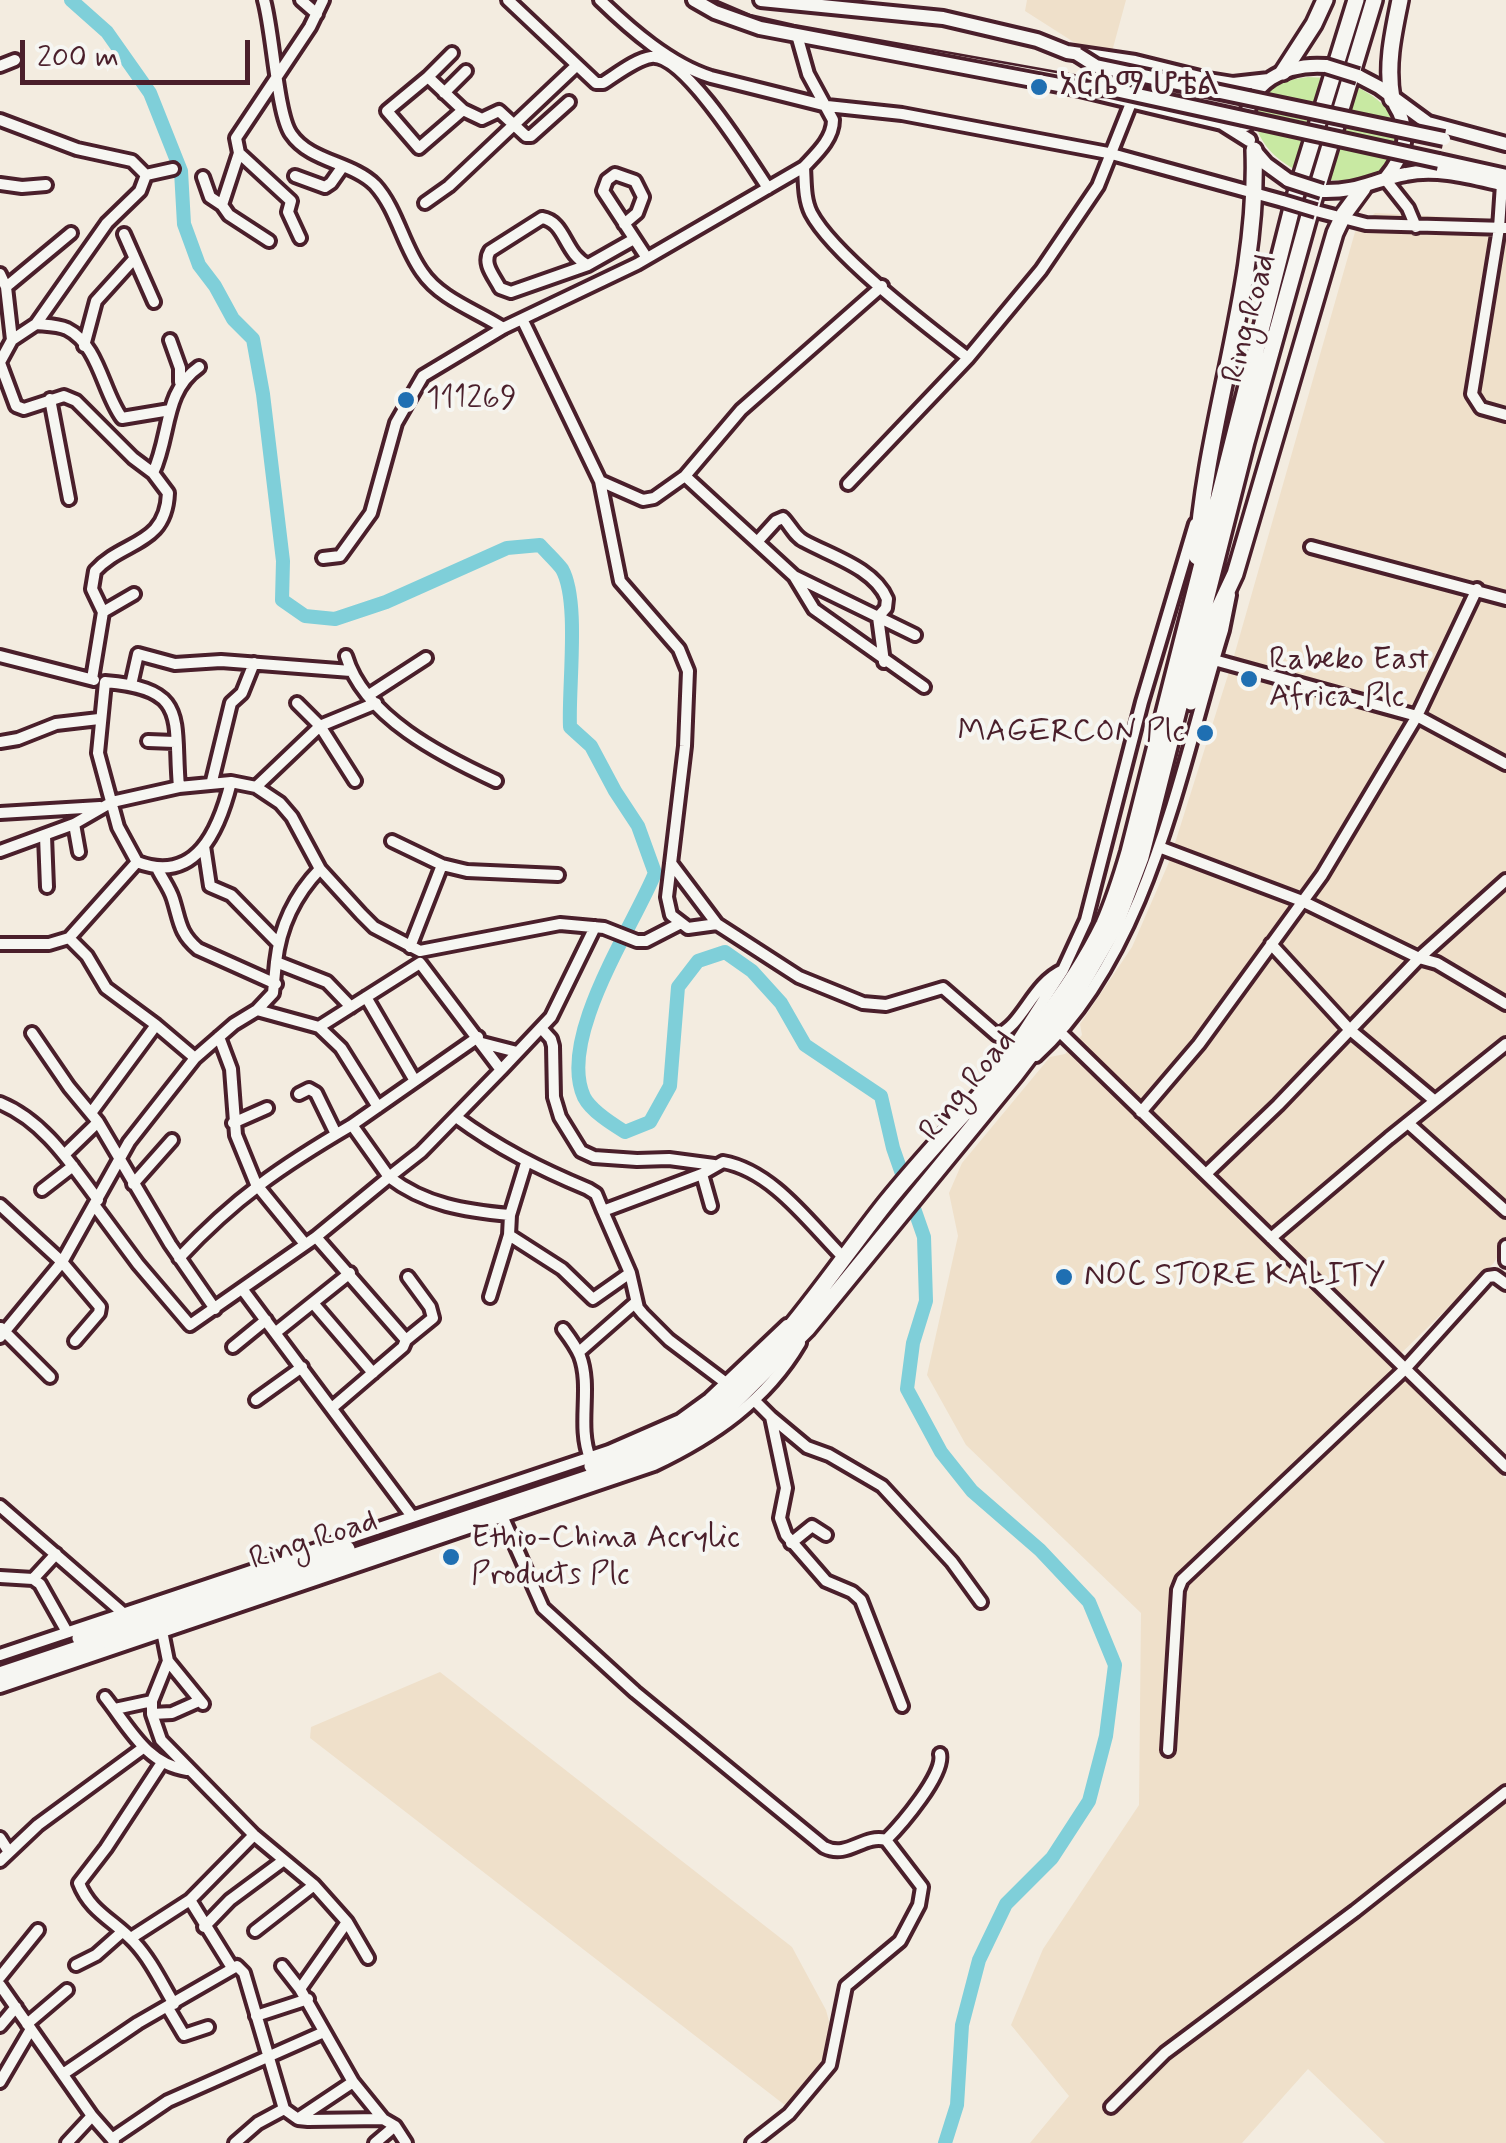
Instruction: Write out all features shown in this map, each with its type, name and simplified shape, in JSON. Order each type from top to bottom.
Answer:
[{"type":"highway","points":[[1276,76],[1314,24],[1325,0]]},
{"type":"highway","name":"Ring Road","points":[[0,1676],[633,1463],[681,1441],[722,1415],[937,1172],[1063,994],[1104,923],[1117,890],[1148,781],[1293,202],[1356,0]]},
{"type":"highway","name":"Ring Road","points":[[0,1665],[624,1455],[704,1415],[801,1324],[844,1258],[886,1204],[1072,999],[1108,939],[1141,857],[1265,372],[1374,0]]},
{"type":"highway","points":[[1392,99],[1388,77],[1400,0]]},
{"type":"highway","points":[[1196,586],[1202,504],[1249,250],[1255,193],[1251,145]]},
{"type":"highway","points":[[1162,780],[1234,574],[1342,218],[1364,188]]},
{"type":"main road","points":[[694,0],[734,20],[797,35],[1080,89],[1222,123],[1288,180],[1322,191],[1364,188],[1385,179],[1428,171],[1505,181]]},
{"type":"main road","points":[[761,0],[943,18],[1037,40],[1077,54],[1135,62],[1233,84],[1299,67],[1326,66],[1380,88],[1428,123],[1506,144]]},
{"type":"main road","points":[[1077,54],[1096,66],[1506,153]]},
{"type":"main road","points":[[1251,145],[1246,108],[1252,95],[1276,76]]},
{"type":"main road","points":[[1080,89],[1106,88],[1439,162],[1505,181]]},
{"type":"main road","points":[[1385,179],[1406,143],[1401,114],[1392,99]]},
{"type":"street","points":[[264,0],[290,134],[314,153],[365,177],[379,190],[428,280],[503,328]]},
{"type":"street","points":[[301,0],[317,14]]},
{"type":"street","points":[[300,238],[288,212],[292,203],[239,153],[236,143],[238,132],[278,77],[323,0]]},
{"type":"street","points":[[508,0],[590,80],[603,83],[652,56],[662,58],[696,85],[768,188]]},
{"type":"street","points":[[600,0],[630,28],[695,72],[826,106],[902,114],[1108,153],[1366,224],[1502,228]]},
{"type":"street","points":[[323,558],[340,556],[371,514],[396,422],[423,376],[503,328],[647,258],[804,166],[820,150],[833,128],[832,113],[808,74],[797,35]]},
{"type":"street","points":[[452,53],[386,111],[418,148],[463,110]]},
{"type":"street","points":[[0,66],[15,60]]},
{"type":"street","points":[[425,203],[449,186],[576,66]]},
{"type":"street","points":[[444,94],[466,71]]},
{"type":"street","points":[[695,72],[696,85]]},
{"type":"street","points":[[428,77],[463,110],[482,119],[499,111],[526,136],[536,134],[569,102]]},
{"type":"street","points":[[848,484],[968,358],[1068,233],[1098,186],[1131,103]]},
{"type":"street","points":[[0,120],[77,149],[123,158],[141,167],[146,175]]},
{"type":"street","points":[[222,206],[239,153]]},
{"type":"street","points":[[295,176],[324,186],[331,183],[343,166]]},
{"type":"street","points":[[804,166],[810,211],[846,255],[968,358]]},
{"type":"street","points":[[146,175],[173,168]]},
{"type":"street","points":[[624,224],[637,213],[644,197],[635,182],[614,174],[603,191],[634,240],[647,258]]},
{"type":"street","points":[[92,680],[103,612],[92,589],[95,571],[145,540],[164,517],[168,493],[154,472],[133,458],[76,401],[64,396],[24,409],[16,406],[0,362],[12,340],[36,324],[107,223],[140,190],[146,175]]},
{"type":"street","points":[[203,177],[210,197],[229,215],[269,240]]},
{"type":"street","points":[[1385,179],[1408,208],[1416,227]]},
{"type":"street","points":[[1505,181],[1502,228],[1472,394],[1481,408],[1506,415]]},
{"type":"street","points":[[0,184],[46,185]]},
{"type":"street","points":[[588,265],[575,259],[555,223],[548,218],[542,218],[486,257],[506,292],[588,265],[634,240]]},
{"type":"street","points":[[6,287],[71,233]]},
{"type":"street","points":[[124,234],[154,302]]},
{"type":"street","points":[[84,346],[96,300],[134,259]]},
{"type":"street","points":[[0,274],[6,287],[12,340]]},
{"type":"street","points":[[600,481],[648,500],[685,476],[741,410],[882,286]]},
{"type":"street","points":[[523,321],[600,481],[620,581],[679,649],[688,671],[686,746],[668,906],[679,924],[688,928],[717,924]]},
{"type":"street","points":[[36,324],[63,327],[84,346],[122,418],[170,410]]},
{"type":"street","points":[[154,472],[164,449],[170,410],[180,383],[180,368],[170,340]]},
{"type":"street","points":[[180,383],[199,366]]},
{"type":"street","points":[[50,399],[69,498]]},
{"type":"street","points":[[685,476],[794,576],[915,635]]},
{"type":"street","points":[[1009,1072],[1078,942],[1095,890],[1142,702],[1202,504]]},
{"type":"street","points":[[757,542],[776,520],[783,518],[800,539],[870,578],[885,593],[886,608],[878,618],[884,662]]},
{"type":"street","points":[[1311,547],[1506,600]]},
{"type":"street","points":[[1009,1072],[1062,1034],[1111,958],[1159,847],[1214,660],[1234,574]]},
{"type":"street","points":[[794,576],[814,609],[924,687]]},
{"type":"street","points":[[1142,1112],[1199,1044],[1322,874],[1417,716],[1476,590]]},
{"type":"street","points":[[103,612],[134,594]]},
{"type":"street","points":[[131,684],[138,654],[181,664],[254,663],[351,671]]},
{"type":"street","points":[[0,656],[92,680],[154,691],[176,718],[179,787]]},
{"type":"street","points":[[346,656],[351,671],[394,724],[454,762],[496,781]]},
{"type":"street","points":[[256,787],[320,726],[373,699],[426,658]]},
{"type":"street","points":[[1214,660],[1417,716],[1506,764]]},
{"type":"street","points":[[212,782],[230,703],[242,693],[254,663]]},
{"type":"street","points":[[105,682],[98,753],[106,804],[137,862],[158,870],[187,862],[204,846],[222,817],[231,782]]},
{"type":"street","points":[[298,702],[320,726],[354,781]]},
{"type":"street","points":[[0,742],[56,724],[99,719]]},
{"type":"street","points":[[148,741],[175,742]]},
{"type":"street","points":[[0,814],[106,804],[212,782],[256,787],[286,808],[320,869],[374,927],[417,953],[501,1070]]},
{"type":"street","points":[[0,852],[74,824],[106,804]]},
{"type":"street","points":[[74,824],[79,852]]},
{"type":"street","points":[[45,836],[48,887]]},
{"type":"street","points":[[392,841],[442,865],[482,872],[558,875]]},
{"type":"street","points":[[204,846],[210,886],[230,895],[278,943]]},
{"type":"street","points":[[1159,847],[1302,901],[1419,958],[1438,963],[1506,1004]]},
{"type":"street","points":[[0,944],[49,944],[69,938],[137,862]]},
{"type":"street","points":[[671,864],[717,924],[799,976],[863,1004],[886,1005],[943,988],[996,1035],[1007,1029],[1043,982],[1063,970]]},
{"type":"street","points":[[417,953],[442,865]]},
{"type":"street","points":[[50,1378],[2,1332],[62,1262],[129,1142],[195,1058],[270,999],[276,984],[278,943],[296,900],[320,869]]},
{"type":"street","points":[[158,870],[174,901],[178,926],[189,942],[276,984]]},
{"type":"street","points":[[1206,1174],[1419,958],[1506,880]]},
{"type":"street","points":[[319,1027],[366,997],[417,953],[560,924],[613,930],[646,941],[679,924]]},
{"type":"street","points":[[0,1103],[25,1115],[64,1155],[187,1324],[194,1323],[316,1237],[421,1152],[542,1028],[559,1004],[596,927]]},
{"type":"street","points":[[69,938],[87,956],[106,988],[195,1058]]},
{"type":"street","points":[[1271,944],[1349,1029],[1435,1101]]},
{"type":"street","points":[[276,962],[328,982],[351,1007]]},
{"type":"street","points":[[366,997],[415,1081]]},
{"type":"street","points":[[257,1010],[319,1027],[341,1048],[378,1107]]},
{"type":"street","points":[[64,1155],[156,1026]]},
{"type":"street","points":[[542,1028],[553,1046],[554,1097],[560,1117],[581,1151],[594,1156],[669,1158],[715,1165]]},
{"type":"street","points":[[32,1033],[94,1118],[132,1184],[215,1309]]},
{"type":"street","points":[[1062,1034],[1506,1467]]},
{"type":"street","points":[[218,1037],[230,1069],[233,1123],[256,1184],[305,1244]]},
{"type":"street","points":[[180,1258],[256,1184],[480,1040],[518,1052]]},
{"type":"street","points":[[1271,1238],[1506,1044]]},
{"type":"street","points":[[299,1094],[313,1090],[336,1134]]},
{"type":"street","points":[[233,1123],[266,1108]]},
{"type":"street","points":[[456,1116],[526,1163],[596,1194],[643,1314],[669,1340],[726,1383]]},
{"type":"street","points":[[1408,1123],[1506,1211]]},
{"type":"street","points":[[352,1125],[390,1176],[410,1193],[457,1209],[510,1215]]},
{"type":"street","points":[[132,1184],[172,1140]]},
{"type":"street","points":[[604,1211],[702,1174],[723,1162],[772,1186],[844,1258]]},
{"type":"street","points":[[490,1297],[526,1163]]},
{"type":"street","points":[[42,1190],[73,1166]]},
{"type":"street","points":[[702,1174],[711,1206]]},
{"type":"street","points":[[0,1204],[62,1262],[100,1310],[75,1341]]},
{"type":"street","points":[[509,1235],[562,1269],[593,1299],[630,1273]]},
{"type":"street","points":[[316,1237],[406,1340]]},
{"type":"street","points":[[1506,1246],[1506,1261]]},
{"type":"street","points":[[276,1333],[350,1273]]},
{"type":"street","points":[[1168,1750],[1182,1580],[1405,1368],[1488,1277],[1495,1276],[1506,1284]]},
{"type":"street","points":[[334,1407],[433,1318],[430,1307],[408,1277]]},
{"type":"street","points":[[244,1290],[411,1515]]},
{"type":"street","points":[[579,1352],[636,1302]]},
{"type":"street","points":[[313,1303],[373,1373]]},
{"type":"street","points":[[233,1347],[266,1320]]},
{"type":"street","points":[[0,1654],[590,1458],[680,1420],[726,1383],[776,1334],[801,1324]]},
{"type":"street","points":[[0,1687],[654,1465],[715,1433],[754,1400],[786,1365],[801,1324]]},
{"type":"street","points":[[563,1329],[579,1352],[584,1371],[585,1446],[590,1458]]},
{"type":"street","points":[[256,1400],[302,1367]]},
{"type":"street","points":[[754,1400],[807,1447],[829,1455],[882,1486],[952,1562],[980,1602]]},
{"type":"street","points":[[771,1417],[786,1488],[780,1518],[791,1542],[826,1580],[861,1600],[902,1706]]},
{"type":"street","points":[[0,1506],[123,1612]]},
{"type":"street","points":[[503,1518],[543,1608],[634,1692],[832,1851],[850,1850],[878,1838],[886,1840],[922,1888],[908,1930],[886,1954],[846,1986],[830,2065],[788,2114],[752,2143]]},
{"type":"street","points":[[791,1542],[812,1526],[826,1535]]},
{"type":"street","points":[[33,1579],[56,1554]]},
{"type":"street","points":[[0,1577],[33,1579],[44,1588],[67,1632]]},
{"type":"street","points":[[152,1714],[172,1713],[201,1702],[168,1660],[162,1632]]},
{"type":"street","points":[[168,1660],[152,1701],[161,1740],[254,1835],[314,1885],[348,1922],[368,1958]]},
{"type":"street","points":[[105,1697],[143,1748],[161,1764],[188,1770]]},
{"type":"street","points":[[115,1710],[152,1701]]},
{"type":"street","points":[[0,1838],[5,1856],[64,1805],[143,1748]]},
{"type":"street","points":[[886,1840],[907,1818],[939,1772],[940,1754]]},
{"type":"street","points":[[161,1764],[79,1883],[98,1914],[126,1935],[171,2006],[184,2035],[208,2027]]},
{"type":"street","points":[[1111,2107],[1165,2053],[1506,1792]]},
{"type":"street","points":[[76,1965],[190,1900],[254,1835]]},
{"type":"street","points":[[204,1926],[230,1900],[284,1860]]},
{"type":"street","points":[[255,1930],[314,1885]]},
{"type":"street","points":[[190,1900],[231,1966]]},
{"type":"street","points":[[300,1989],[348,1922]]},
{"type":"street","points":[[38,1930],[0,1981],[92,2116],[114,2141],[168,2101],[324,2032]]},
{"type":"street","points":[[63,2074],[112,2039],[231,1966],[237,1966],[244,1974],[284,2109],[298,2119],[383,2118]]},
{"type":"street","points":[[282,1966],[308,1999],[353,2082],[406,2143]]},
{"type":"street","points":[[0,2082],[29,2027],[66,1990]]},
{"type":"street","points":[[256,2016],[308,1999]]},
{"type":"street","points":[[0,2026],[16,2008]]},
{"type":"street","points":[[298,2119],[353,2082]]},
{"type":"street","points":[[236,2143],[284,2109]]},
{"type":"street","points":[[67,2143],[92,2116]]},
{"type":"street","points":[[375,2143],[395,2126]]},
{"type":"shaded area","points":[[1027,0],[1126,0],[1110,59],[1083,48],[1025,11]]},
{"type":"shaded area","points":[[1375,213],[1506,220],[1506,1243],[1493,1264],[1389,1365],[1506,1479],[1506,2143],[1385,2143],[1308,2069],[1242,2143],[1030,2143],[1069,2096],[1011,2025],[1043,1949],[1139,1805],[1141,1613],[966,1445],[927,1375],[958,1236],[949,1193],[962,1163],[1050,1057],[1065,1054],[1082,1035],[1080,1024],[1132,947],[1169,862],[1234,656],[1355,232]]},
{"type":"shaded area","points":[[440,1672],[792,1947],[826,2010],[836,2047],[786,2106],[310,1738],[311,1727]]},
{"type":"green space","points":[[1308,77],[1326,78],[1300,172],[1267,147],[1258,132],[1256,117],[1259,103],[1268,91]]},
{"type":"green space","points":[[1355,86],[1378,100],[1392,116],[1399,133],[1398,148],[1390,162],[1376,173],[1329,180]]},
{"type":"waterway","points":[[71,0],[107,32],[150,93],[181,171],[184,224],[199,265],[233,319],[253,339],[283,561],[282,600],[305,616],[335,619],[386,602],[507,548],[540,545],[562,569],[571,602],[570,727],[591,746],[638,826],[655,873],[589,1014],[578,1073],[587,1102],[625,1132],[650,1122],[670,1086],[678,987],[698,961],[725,952],[752,971],[781,1003],[805,1045],[881,1096],[893,1148],[924,1237],[926,1301],[913,1343],[907,1389],[941,1452],[972,1491],[1040,1550],[1089,1602],[1115,1665],[1106,1736],[1089,1801],[1052,1858],[1006,1904],[979,1960],[962,2025],[957,2105],[945,2143]]},
{"type":"tram line","points":[[715,0],[750,15],[794,25],[1096,79]]},
{"type":"place","name":"አርሴማ ሆቴል","points":[[1039,87]]},
{"type":"place","name":"111269","points":[[406,400]]},
{"type":"place","name":"Rabeko East Africa Plc","points":[[1249,679]]},
{"type":"place","name":"MAGERCON Plc","points":[[1205,733]]},
{"type":"place","name":"NOC STORE KALITY","points":[[1064,1277]]},
{"type":"place","name":"Ethio-China Acrylic Products Plc","points":[[451,1557]]}]
